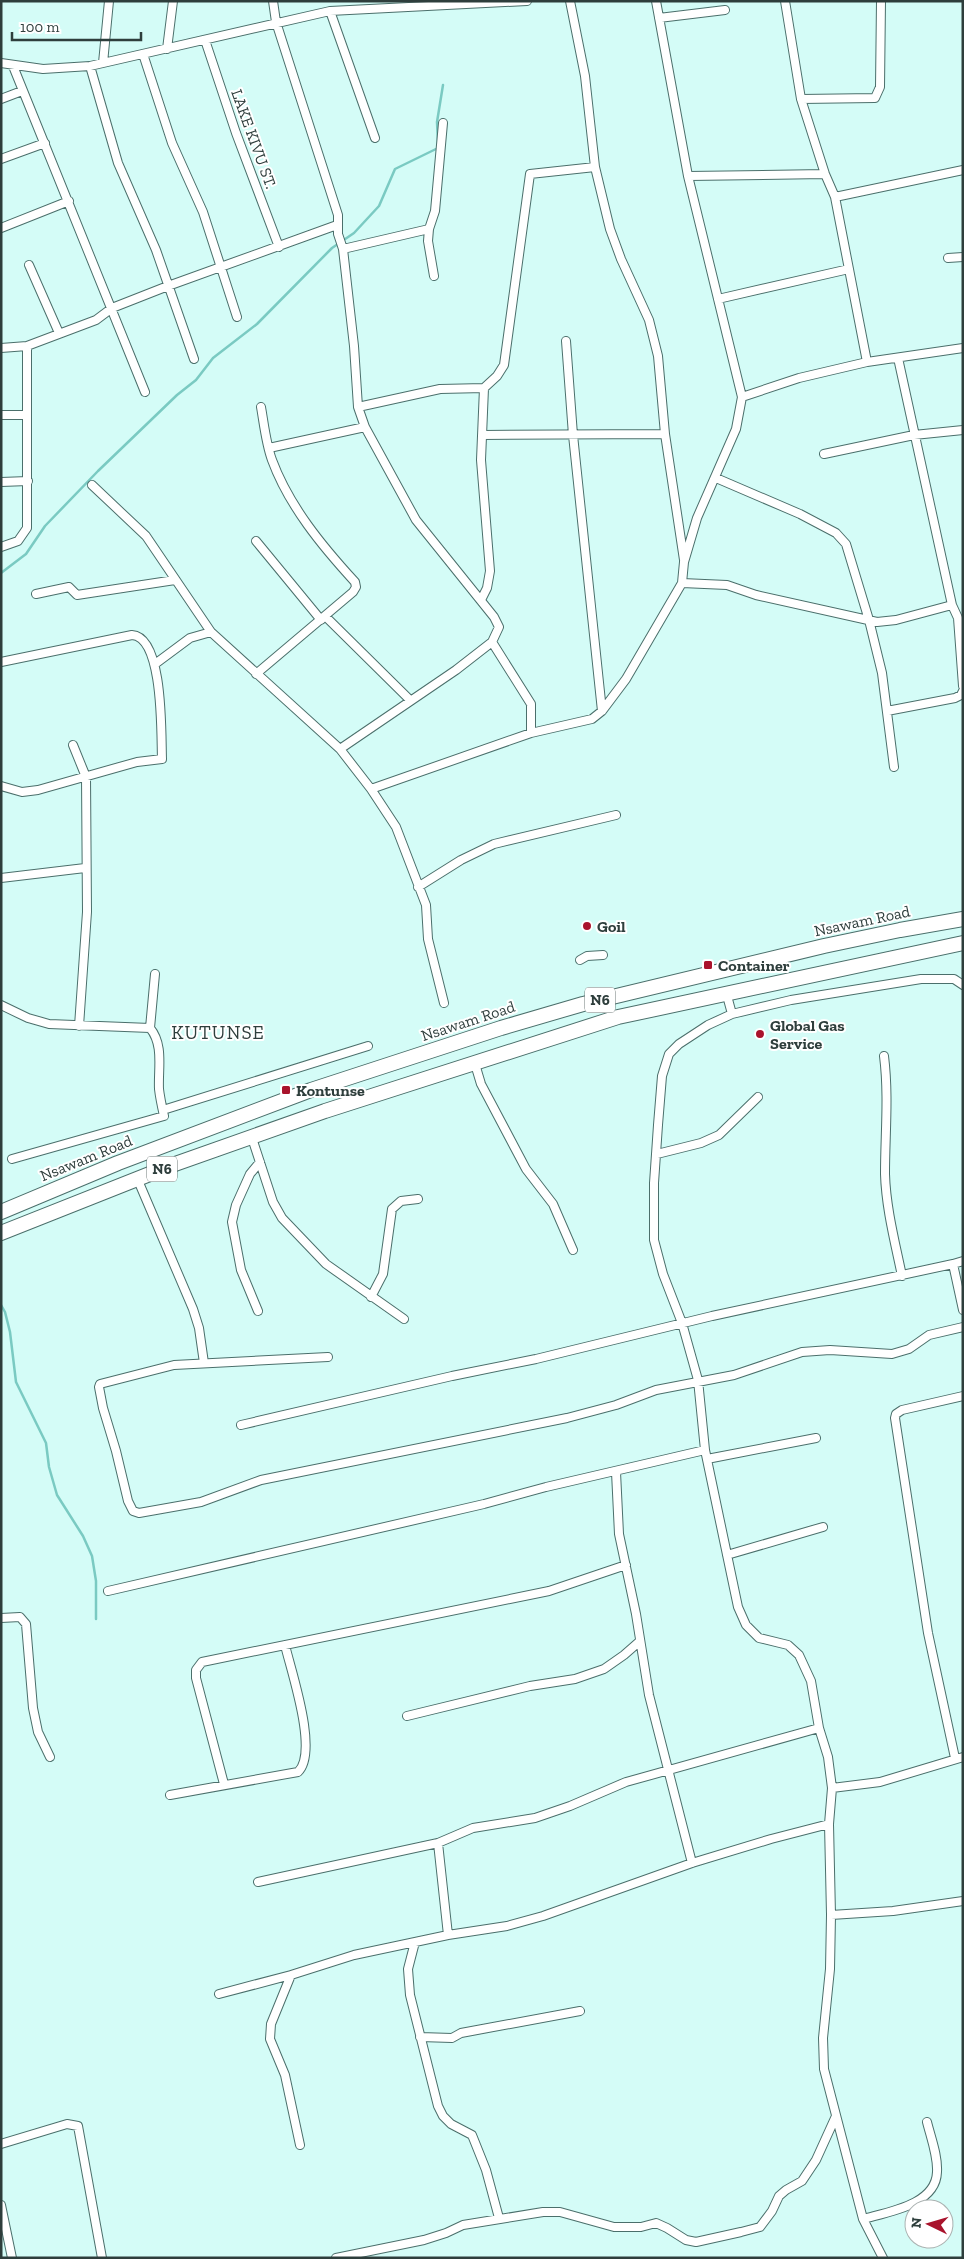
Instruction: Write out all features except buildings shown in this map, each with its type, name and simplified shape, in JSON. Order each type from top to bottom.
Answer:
[{"type":"highway","name":"Nsawam Road","points":[[1,1212],[118,1163],[311,1090],[492,1031],[584,1004],[824,946],[963,920]]},
{"type":"highway","name":"N6","points":[[1,1232],[131,1181],[404,1084],[475,1064],[618,1017],[726,992],[963,943]]},
{"type":"highway","points":[[118,1163],[127,1171],[131,1181]]},
{"type":"street","points":[[103,63],[109,1]]},
{"type":"street","points":[[167,49],[173,1]]},
{"type":"street","points":[[274,1],[276,22],[338,215],[338,234],[342,247],[354,346],[358,407],[365,427],[416,520],[481,600],[499,627],[499,631],[492,642],[456,670],[340,749]]},
{"type":"street","points":[[1,62],[13,66],[43,69],[90,66],[330,11],[527,1]]},
{"type":"street","points":[[570,1],[584,76],[596,167],[614,243],[640,298],[654,337],[658,356],[665,434],[684,562]]},
{"type":"street","points":[[372,789],[531,733],[592,719],[602,712],[626,679],[682,583],[684,562],[697,518],[736,429],[742,397],[688,176],[656,1]]},
{"type":"street","points":[[785,1],[800,99],[825,174],[835,197],[867,362]]},
{"type":"street","points":[[800,99],[875,98],[880,87],[881,1]]},
{"type":"street","points":[[658,18],[725,10]]},
{"type":"street","points":[[330,11],[375,138]]},
{"type":"street","name":"LAKE KIVU ST.","points":[[205,40],[236,133],[279,247]]},
{"type":"street","points":[[143,54],[172,143],[203,212],[237,317]]},
{"type":"street","points":[[13,66],[145,392]]},
{"type":"street","points":[[90,66],[118,163],[156,250],[194,360]]},
{"type":"street","points":[[1,100],[22,91]]},
{"type":"street","points":[[434,276],[428,241],[429,230],[435,211],[443,123]]},
{"type":"street","points":[[1,159],[44,143]]},
{"type":"street","points":[[358,407],[440,389],[484,388],[498,376],[504,365],[530,174],[596,167]]},
{"type":"street","points":[[835,197],[963,170]]},
{"type":"street","points":[[688,176],[825,174]]},
{"type":"street","points":[[1,228],[68,201]]},
{"type":"street","points":[[1,348],[26,346],[96,320],[112,308],[168,286],[222,268],[337,224]]},
{"type":"street","points":[[342,247],[429,230]]},
{"type":"street","points":[[948,258],[963,257]]},
{"type":"street","points":[[30,265],[59,333]]},
{"type":"street","points":[[718,299],[849,269]]},
{"type":"street","points":[[566,341],[602,712]]},
{"type":"street","points":[[1,547],[13,544],[25,534],[27,528],[26,346]]},
{"type":"street","points":[[742,397],[798,378],[867,362],[963,348]]},
{"type":"street","points":[[898,358],[952,605],[961,618],[963,686]]},
{"type":"street","points":[[481,600],[488,588],[490,572],[481,460],[484,388]]},
{"type":"street","points":[[256,674],[324,618],[353,592],[356,587],[354,582],[326,551],[288,495],[272,459],[261,407]]},
{"type":"street","points":[[1,415],[27,415]]},
{"type":"street","points":[[269,448],[365,427]]},
{"type":"street","points":[[824,454],[914,435],[963,430]]},
{"type":"street","points":[[482,435],[665,434]]},
{"type":"street","points":[[716,478],[800,514],[836,533],[846,544],[869,620],[882,672],[894,767]]},
{"type":"street","points":[[1,482],[28,481]]},
{"type":"street","points":[[92,485],[146,536],[211,632],[340,749],[372,789],[396,827],[426,905],[428,939],[444,1003]]},
{"type":"street","points":[[256,541],[324,618],[410,700]]},
{"type":"street","points":[[36,594],[69,587],[77,595],[175,580]]},
{"type":"street","points":[[682,583],[728,585],[756,595],[869,620],[887,622],[952,605]]},
{"type":"street","points":[[155,664],[190,638],[211,632]]},
{"type":"street","points":[[1,662],[134,635],[144,640],[155,664],[160,704],[162,759],[137,762],[86,778],[38,790],[22,792],[1,786]]},
{"type":"street","points":[[492,642],[531,704],[531,733]]},
{"type":"street","points":[[887,710],[955,698],[961,695],[963,691]]},
{"type":"street","points":[[73,745],[86,778],[85,868],[87,912],[79,1026]]},
{"type":"street","points":[[418,887],[461,860],[510,838],[616,815]]},
{"type":"street","points":[[1,878],[85,868]]},
{"type":"street","points":[[580,960],[587,956],[603,955]]},
{"type":"street","points":[[12,1159],[164,1116],[160,1090],[159,1046],[156,1036],[150,1028],[155,974]]},
{"type":"street","points":[[883,2258],[863,2219],[824,2069],[822,2038],[830,1969],[831,1915],[829,1824],[832,1788],[828,1757],[819,1728],[811,1681],[799,1655],[788,1645],[759,1638],[746,1625],[738,1607],[705,1450],[698,1380],[682,1323],[663,1274],[654,1240],[654,1183],[662,1076],[669,1054],[679,1044],[708,1025],[732,1014],[839,990],[921,979],[954,979],[963,985]]},
{"type":"street","points":[[726,992],[732,1014]]},
{"type":"street","points":[[1,1004],[35,1021],[49,1024],[150,1028]]},
{"type":"street","points":[[163,1110],[368,1046]]},
{"type":"street","points":[[884,1056],[888,1086],[885,1175],[888,1206],[902,1276]]},
{"type":"street","points":[[475,1064],[481,1084],[526,1169],[553,1204],[574,1250]]},
{"type":"street","points":[[657,1154],[701,1143],[719,1135],[758,1096]]},
{"type":"street","points":[[252,1138],[273,1202],[282,1218],[326,1264],[404,1319]]},
{"type":"street","points":[[258,1311],[241,1270],[232,1222],[234,1211],[252,1169],[260,1162]]},
{"type":"street","points":[[131,1181],[193,1309],[199,1328],[204,1363]]},
{"type":"street","points":[[372,1297],[383,1274],[392,1209],[401,1201],[418,1199]]},
{"type":"street","points":[[241,1425],[443,1378],[536,1359],[682,1323],[757,1308],[842,1286],[877,1282],[963,1261]]},
{"type":"street","points":[[953,1264],[963,1310]]},
{"type":"street","points":[[328,1357],[204,1363],[154,1370],[102,1382],[99,1386],[126,1494],[132,1508],[136,1512],[149,1512],[201,1502],[270,1478],[568,1418],[616,1405],[656,1390],[698,1380],[734,1375],[802,1352],[830,1350],[892,1354],[909,1349],[929,1335],[963,1327]]},
{"type":"street","points":[[832,1788],[880,1782],[959,1757],[928,1633],[895,1418],[896,1414],[902,1410],[963,1396]]},
{"type":"street","points":[[707,1459],[816,1438]]},
{"type":"street","points":[[108,1591],[484,1504],[546,1487],[705,1450]]},
{"type":"street","points":[[616,1472],[619,1534],[649,1695],[692,1863]]},
{"type":"street","points":[[727,1555],[823,1527]]},
{"type":"street","points":[[224,1784],[196,1678],[197,1666],[202,1662],[549,1591],[626,1565]]},
{"type":"street","points":[[1,1618],[20,1617],[26,1624],[33,1708],[38,1732],[50,1757]]},
{"type":"street","points":[[407,1716],[530,1686],[575,1679],[604,1669],[640,1641]]},
{"type":"street","points":[[170,1795],[298,1772],[303,1765],[307,1753],[304,1730],[285,1645]]},
{"type":"street","points":[[258,1882],[438,1843],[473,1828],[535,1818],[570,1806],[626,1782],[819,1728]]},
{"type":"street","points":[[219,1994],[291,1975],[354,1954],[448,1935],[507,1926],[543,1916],[692,1863],[829,1824]]},
{"type":"street","points":[[438,1843],[448,1935]]},
{"type":"street","points":[[831,1915],[893,1911],[963,1901]]},
{"type":"street","points":[[415,1942],[408,1969],[410,1995],[438,2106],[443,2116],[451,2124],[472,2135],[486,2170],[500,2218]]},
{"type":"street","points":[[291,1975],[271,2024],[270,2039],[285,2075],[300,2145]]},
{"type":"street","points":[[420,2037],[452,2038],[461,2033],[580,2011]]},
{"type":"street","points":[[336,2258],[424,2240],[446,2233],[455,2227],[543,2212],[560,2212],[614,2227],[641,2227],[656,2223],[686,2240],[696,2242],[760,2227],[772,2211],[779,2196],[802,2181],[816,2160],[836,2116]]},
{"type":"street","points":[[863,2219],[899,2208],[925,2196],[933,2187],[937,2173],[927,2122]]},
{"type":"street","points":[[1,2144],[67,2124],[78,2126],[102,2258]]},
{"type":"street","points":[[1,2205],[12,2258]]},
{"type":"waterway","points":[[438,143],[437,122],[443,85]]},
{"type":"waterway","points":[[1,573],[26,554],[45,526],[98,471],[177,395],[196,380],[213,358],[257,324],[332,248],[354,233],[379,206],[395,169],[438,148]]},
{"type":"waterway","points":[[1,1305],[5,1312],[10,1332],[16,1382],[46,1443],[49,1467],[57,1495],[83,1536],[92,1556],[96,1581],[96,1619]]},
{"type":"place","name":"Goil","points":[[587,926]]},
{"type":"place","name":"Container","points":[[708,965]]},
{"type":"place","name":"Global Gas Service","points":[[760,1034]]},
{"type":"place","name":"Kontunse","points":[[286,1090]]},
{"type":"district","name":"KUTUNSE","points":[[218,1032]]}]
